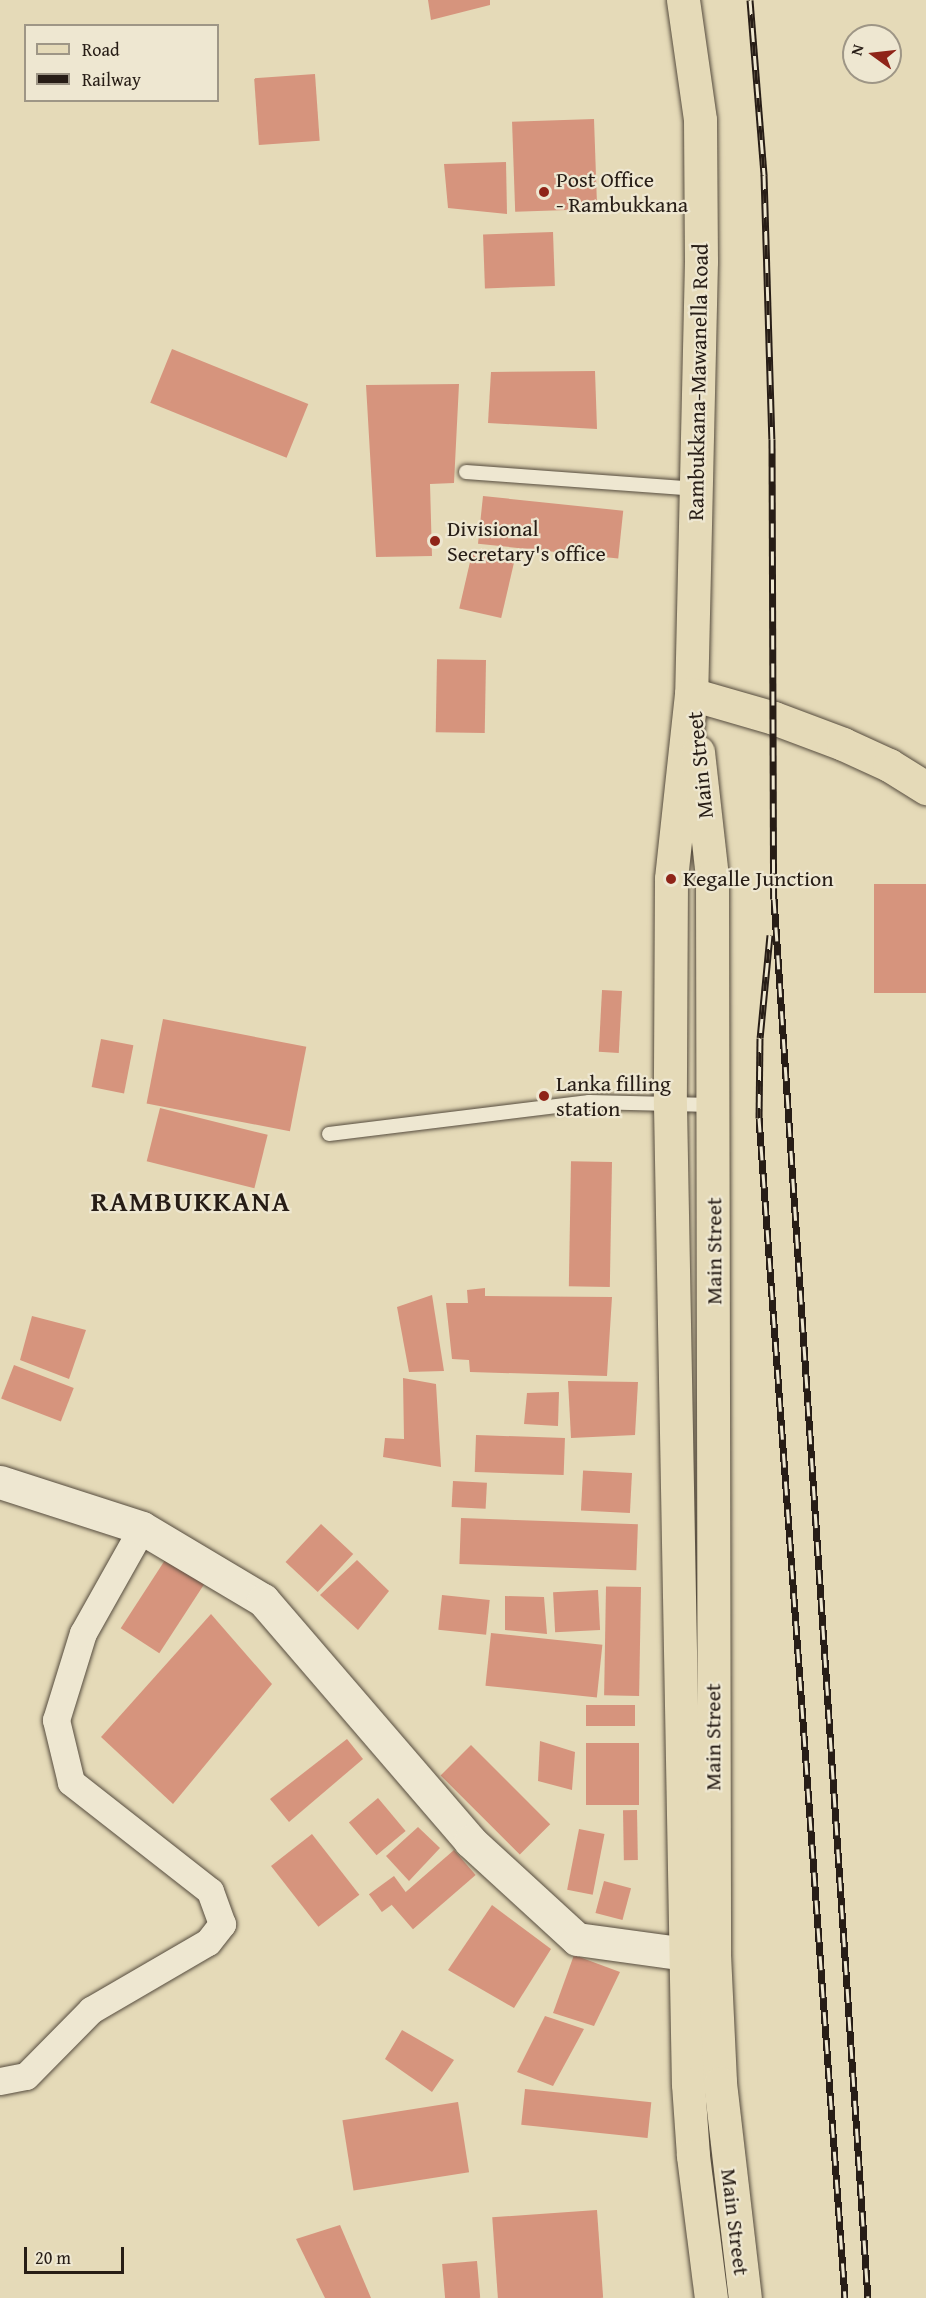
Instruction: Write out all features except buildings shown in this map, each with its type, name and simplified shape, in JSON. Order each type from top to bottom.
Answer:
[{"type":"main road","name":"Rambukkana-Mawanella Road","points":[[683,0],[700,120],[697,489],[691,694]]},
{"type":"main road","points":[[691,694],[774,718],[843,744],[889,765],[926,788]]},
{"type":"main road","name":"Main Street","points":[[691,694],[712,878],[714,1105],[700,1954],[690,2114],[711,2298]]},
{"type":"main road","name":"Main Street","points":[[691,694],[671,879],[670,1105],[700,1954],[721,2093],[745,2298]]},
{"type":"street","points":[[0,1482],[142,1528],[263,1600],[470,1841],[577,1939],[700,1954]]},
{"type":"street","points":[[0,2081],[26,2076],[91,2010],[208,1942],[222,1924],[210,1891],[71,1782],[56,1720],[83,1633],[142,1528]]},
{"type":"lane","points":[[466,472],[697,489]]},
{"type":"lane","points":[[329,1134],[590,1102],[714,1105]]},
{"type":"railway","points":[[750,0],[764,175],[772,439],[774,899],[868,2298]]},
{"type":"railway","points":[[770,935],[760,1038],[759,1118],[845,2298]]},
{"type":"place","name":"Post Office - Rambukkana","points":[[544,192]]},
{"type":"place","name":"Divisional Secretary's office","points":[[435,541]]},
{"type":"place","name":"Kegalle Junction","points":[[671,879]]},
{"type":"place","name":"Lanka filling station","points":[[544,1096]]},
{"type":"district","name":"RAMBUKKANA","points":[[191,1201]]}]
